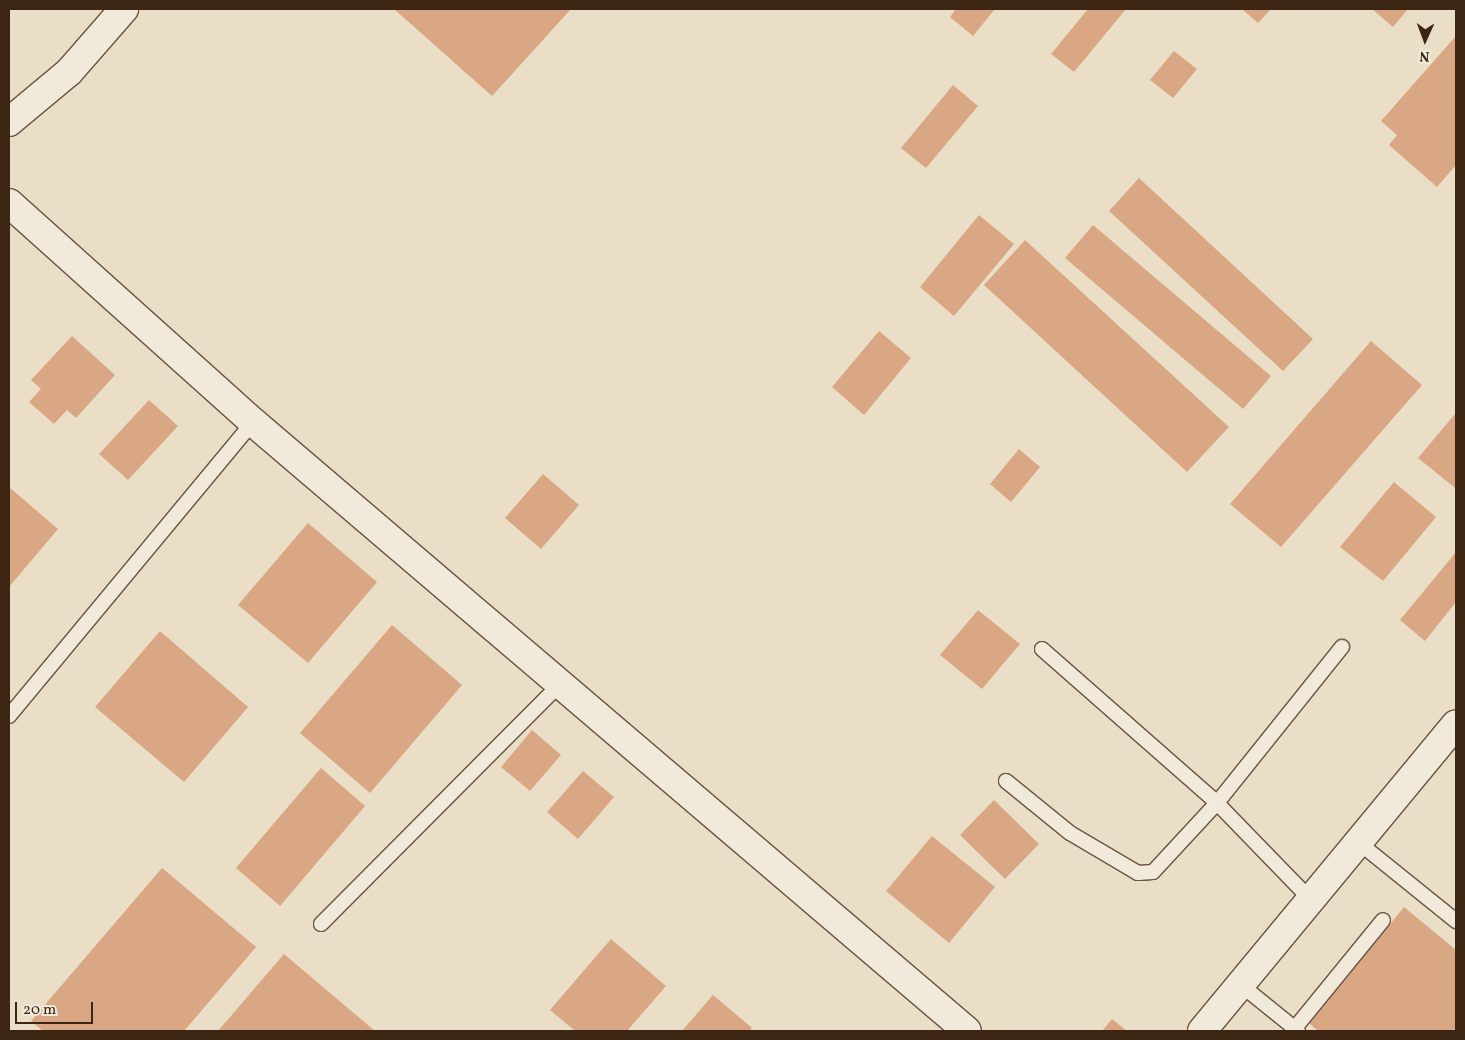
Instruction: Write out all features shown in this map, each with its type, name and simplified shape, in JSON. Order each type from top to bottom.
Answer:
[{"type":"street","points":[[9,122],[69,72],[124,9]]},
{"type":"street","points":[[9,203],[253,422],[967,1031]]},
{"type":"street","points":[[1202,1031],[1456,724]]},
{"type":"lane","points":[[9,716],[253,422]]},
{"type":"lane","points":[[1006,781],[1070,833],[1138,873],[1153,872],[1217,803],[1342,647]]},
{"type":"lane","points":[[1042,649],[1217,803],[1310,900]]},
{"type":"lane","points":[[321,924],[560,684]]},
{"type":"lane","points":[[1358,842],[1456,921]]},
{"type":"lane","points":[[1241,985],[1296,1030],[1383,920]]},
{"type":"building","points":[[394,9],[571,9],[492,96]]},
{"type":"building","points":[[956,9],[995,9],[973,36],[950,17]]},
{"type":"building","points":[[1088,9],[1126,9],[1074,72],[1051,54]]},
{"type":"building","points":[[1242,9],[1271,9],[1258,23]]},
{"type":"building","points":[[1372,9],[1408,9],[1393,27]]},
{"type":"building","points":[[1456,36],[1456,165],[1437,187],[1389,145],[1397,135],[1381,121]]},
{"type":"building","points":[[1174,51],[1197,69],[1173,98],[1150,80]]},
{"type":"building","points":[[953,85],[978,106],[926,168],[901,148]]},
{"type":"building","points":[[1139,178],[1313,339],[1283,371],[1109,211]]},
{"type":"building","points":[[979,215],[1014,244],[954,316],[920,287]]},
{"type":"building","points":[[1093,225],[1271,376],[1243,409],[1065,258]]},
{"type":"building","points":[[1025,240],[1229,427],[1187,472],[984,285]]},
{"type":"building","points":[[879,331],[911,358],[864,415],[832,387]]},
{"type":"building","points":[[72,336],[115,375],[76,418],[67,410],[54,424],[29,402],[41,389],[31,380]]},
{"type":"building","points":[[1371,341],[1422,385],[1281,547],[1230,504]]},
{"type":"building","points":[[149,400],[178,426],[128,480],[99,454]]},
{"type":"building","points":[[1455,414],[1456,416],[1455,488],[1418,458]]},
{"type":"building","points":[[1019,449],[1040,467],[1011,502],[990,484]]},
{"type":"building","points":[[543,474],[579,505],[541,549],[505,518]]},
{"type":"building","points":[[1394,482],[1436,517],[1383,581],[1340,547]]},
{"type":"building","points":[[9,487],[58,529],[9,587]]},
{"type":"building","points":[[308,523],[377,582],[308,663],[238,605]]},
{"type":"building","points":[[1456,552],[1456,602],[1425,641],[1400,620]]},
{"type":"building","points":[[978,610],[1020,644],[982,689],[940,655]]},
{"type":"building","points":[[392,625],[462,685],[370,793],[300,733]]},
{"type":"building","points":[[160,631],[248,707],[184,782],[95,707]]},
{"type":"building","points":[[532,730],[561,755],[530,791],[501,767]]},
{"type":"building","points":[[321,768],[365,806],[280,906],[236,868]]},
{"type":"building","points":[[583,771],[614,797],[578,839],[547,812]]},
{"type":"building","points":[[994,800],[1039,844],[1005,879],[960,835]]},
{"type":"building","points":[[932,836],[995,887],[949,943],[886,891]]},
{"type":"building","points":[[162,868],[256,947],[184,1031],[43,1031],[31,1021]]},
{"type":"building","points":[[1404,907],[1456,950],[1456,1031],[1318,1031],[1309,1023]]},
{"type":"building","points":[[611,939],[666,986],[627,1031],[575,1031],[550,1010]]},
{"type":"building","points":[[284,954],[375,1031],[218,1031]]},
{"type":"building","points":[[713,995],[752,1028],[750,1031],[682,1031]]},
{"type":"building","points":[[1112,1019],[1127,1031],[1102,1031]]}]
